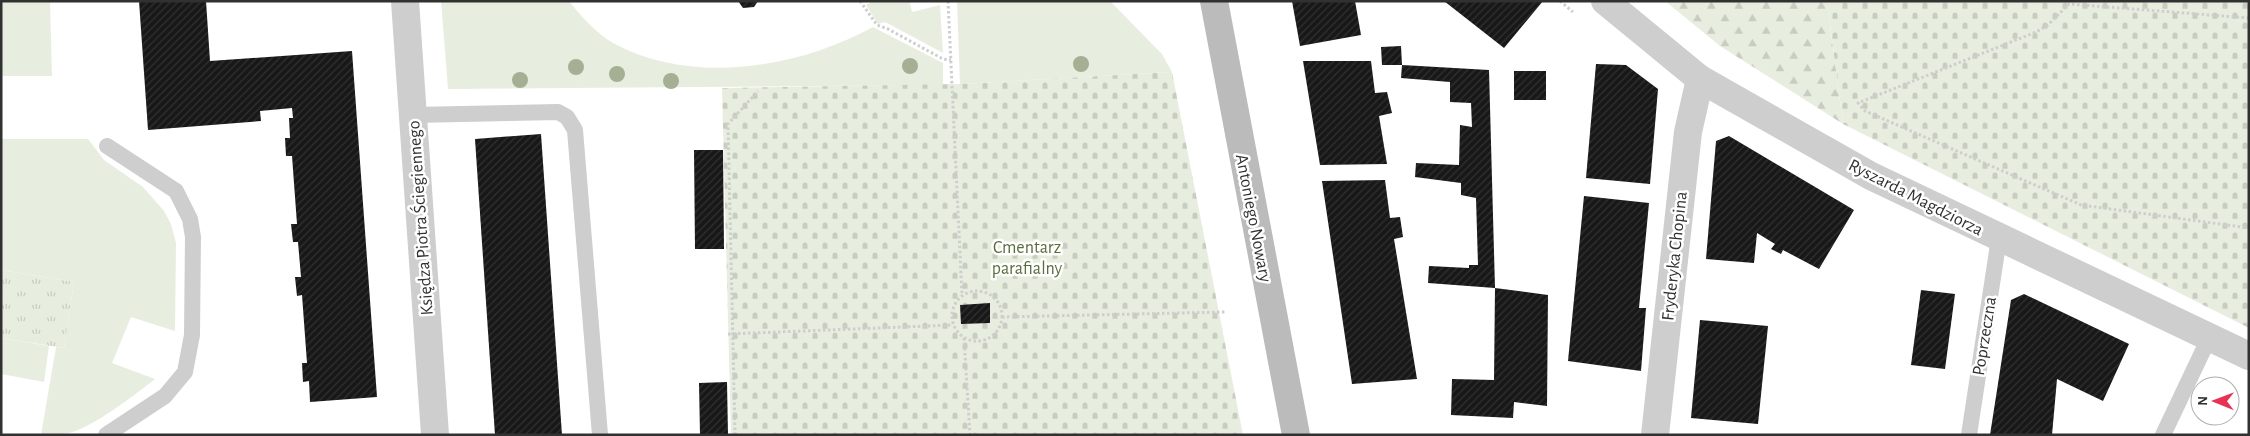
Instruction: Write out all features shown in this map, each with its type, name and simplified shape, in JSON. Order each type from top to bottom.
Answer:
[{"type":"street","name":"Księdza Piotra Ściegiennego","points":[[406,1],[435,435]]},
{"type":"street","name":"Antoniego Nowary","points":[[1214,1],[1296,435]]},
{"type":"street","name":"Ryszarda Magdziorza","points":[[1605,1],[1700,79],[1871,176],[2249,356]]},
{"type":"street","name":"Fryderyka Chopina","points":[[1655,435],[1688,132],[1700,79]]},
{"type":"lane","points":[[413,115],[558,112],[567,117],[575,130],[600,435]]},
{"type":"lane","points":[[106,435],[165,396],[185,372],[192,335],[193,247],[190,219],[176,191],[107,146]]},
{"type":"lane","name":"Poprzeczna","points":[[1969,435],[1999,238]]},
{"type":"lane","points":[[2163,435],[2209,338]]},
{"type":"path","points":[[860,1],[876,25],[888,29],[943,58],[951,60]]},
{"type":"path","points":[[948,1],[962,296]]},
{"type":"path","points":[[1560,1],[1574,12]]},
{"type":"path","points":[[2249,18],[2069,2],[2048,25],[2036,32],[1858,103],[1865,111],[2081,205],[2249,228]]},
{"type":"path","points":[[735,435],[730,334],[728,124],[758,91]]},
{"type":"path","points":[[964,338],[981,341],[990,338],[1001,325],[1002,317],[998,302],[986,292],[969,292],[962,296],[952,308],[953,325],[964,338],[970,435]]},
{"type":"path","points":[[1002,317],[1225,312]]},
{"type":"path","points":[[730,334],[953,325]]},
{"type":"green space","points":[[1,1],[50,1],[52,76],[1,76]]},
{"type":"green space","points":[[441,1],[569,1],[595,29],[613,43],[644,56],[676,64],[710,68],[779,61],[812,53],[844,41],[873,27],[943,63],[943,85],[448,89]]},
{"type":"green space","points":[[873,1],[915,1],[910,3],[912,12],[940,5],[943,53],[885,22],[878,24],[866,5]]},
{"type":"green space","points":[[957,1],[1110,1],[1162,54],[1172,72],[960,84]]},
{"type":"green space","points":[[1665,1],[1827,1],[1843,124],[1720,46]]},
{"type":"green space","points":[[1827,1],[2249,1],[2249,328],[1843,124]]},
{"type":"green space","name":"Cmentarz parafialny","points":[[1172,72],[1243,435],[731,435],[722,88],[960,84]]},
{"type":"green space","points":[[1,139],[88,139],[104,160],[143,187],[164,211],[171,224],[176,243],[175,331],[131,317],[112,363],[155,379],[101,418],[79,430],[69,433],[41,435],[56,347],[64,348],[74,282],[1,270]]},
{"type":"green space","points":[[1,270],[74,282],[64,348],[1,338]]},
{"type":"green space","points":[[1,338],[49,346],[44,382],[1,374]]},
{"type":"building","points":[[139,1],[206,1],[210,61],[352,51],[377,397],[310,402],[309,381],[303,382],[302,363],[307,363],[302,295],[297,296],[295,277],[301,277],[298,242],[293,242],[291,224],[297,224],[292,156],[286,156],[285,138],[290,138],[289,118],[293,118],[292,108],[260,111],[261,121],[148,130]]},
{"type":"building","points":[[738,1],[758,1],[754,7],[743,8]]},
{"type":"building","points":[[1292,1],[1355,1],[1361,35],[1300,46]]},
{"type":"building","points":[[1444,1],[1543,1],[1504,48]]},
{"type":"building","points":[[1401,46],[1402,65],[1382,65],[1381,47]]},
{"type":"building","points":[[1303,61],[1371,61],[1375,93],[1387,92],[1392,113],[1379,116],[1387,164],[1320,165]]},
{"type":"building","points":[[1596,64],[1626,65],[1658,89],[1650,184],[1586,178]]},
{"type":"building","points":[[1402,65],[1489,70],[1495,288],[1428,283],[1429,266],[1469,268],[1469,265],[1478,265],[1476,198],[1461,195],[1461,183],[1415,177],[1416,163],[1459,165],[1460,125],[1472,127],[1471,103],[1450,102],[1450,82],[1401,78]]},
{"type":"building","points":[[1514,71],[1546,71],[1546,100],[1514,100]]},
{"type":"building","points":[[541,134],[562,435],[495,435],[475,139]]},
{"type":"building","points":[[1729,136],[1854,210],[1819,269],[1783,250],[1781,254],[1771,249],[1775,244],[1757,233],[1754,263],[1706,259],[1716,141]]},
{"type":"building","points":[[694,150],[723,150],[724,249],[695,249]]},
{"type":"building","points":[[1385,180],[1390,218],[1400,217],[1403,237],[1394,239],[1417,379],[1352,384],[1322,181]]},
{"type":"building","points":[[1584,196],[1649,203],[1639,308],[1646,308],[1641,371],[1568,361]]},
{"type":"building","points":[[1495,288],[1548,295],[1547,406],[1514,402],[1513,418],[1451,415],[1452,379],[1494,380]]},
{"type":"building","points":[[1921,290],[1955,294],[1945,369],[1911,365]]},
{"type":"building","points":[[2024,294],[2129,344],[2103,401],[2057,379],[2052,435],[1990,435],[2011,300]]},
{"type":"building","points":[[990,303],[990,323],[961,324],[960,305]]},
{"type":"building","points":[[1700,320],[1768,326],[1758,424],[1691,418]]},
{"type":"building","points":[[727,382],[728,435],[700,435],[699,383]]}]
